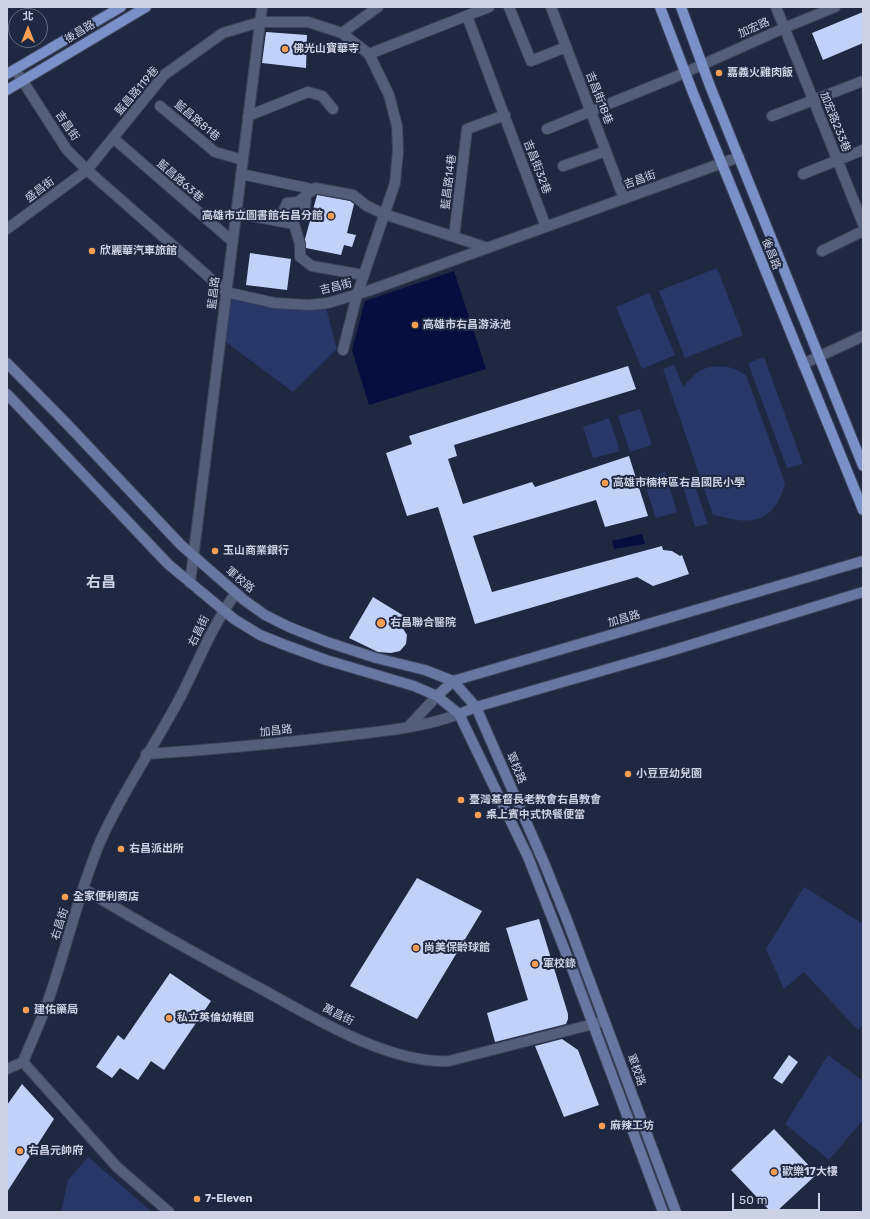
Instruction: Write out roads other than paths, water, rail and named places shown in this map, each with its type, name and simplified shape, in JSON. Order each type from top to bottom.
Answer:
[{"type":"main road","name":"後昌路","points":[[7,90],[146,7]]},
{"type":"main road","name":"後昌路","points":[[660,7],[721,163],[863,510]]},
{"type":"main road","name":"後昌路","points":[[681,7],[702,64],[863,466]]},
{"type":"main road","name":"後昌路","points":[[11,72],[118,8]]},
{"type":"street","name":"藍昌路","points":[[190,583],[262,7]]},
{"type":"street","points":[[343,350],[356,295],[395,183],[398,151],[397,126],[389,95],[369,54],[342,33],[378,7]]},
{"type":"street","points":[[369,54],[489,7]]},
{"type":"street","points":[[509,7],[531,61],[566,48]]},
{"type":"street","name":"吉昌街18巷","points":[[551,7],[624,198]]},
{"type":"street","name":"加宏路233巷","points":[[776,7],[863,224]]},
{"type":"street","name":"加宏路","points":[[547,129],[685,73],[702,64],[835,7]]},
{"type":"street","points":[[118,8],[125,19]]},
{"type":"street","name":"吉昌街32巷","points":[[467,16],[546,227]]},
{"type":"street","name":"藍昌路119巷","points":[[87,170],[164,75],[223,33],[260,22],[308,22],[342,33]]},
{"type":"street","name":"吉昌街","points":[[11,72],[22,81],[68,150],[87,170],[226,292],[275,303],[309,305],[328,303],[356,295],[739,157]]},
{"type":"street","points":[[772,116],[863,81]]},
{"type":"street","points":[[248,116],[308,92],[322,96],[333,109]]},
{"type":"street","name":"藍昌路81巷","points":[[160,106],[215,152],[242,160]]},
{"type":"street","name":"藍昌路14巷","points":[[454,237],[467,129],[504,115]]},
{"type":"street","name":"藍昌路63巷","points":[[112,138],[232,241]]},
{"type":"street","points":[[802,174],[863,150]]},
{"type":"street","points":[[563,166],[606,151]]},
{"type":"street","name":"盛昌街","points":[[7,229],[87,170]]},
{"type":"street","points":[[241,174],[307,188],[304,216]]},
{"type":"street","points":[[285,222],[283,212],[287,203],[298,202],[315,188],[353,195],[368,206],[384,214],[488,248]]},
{"type":"street","points":[[236,213],[294,224],[300,244],[300,257],[312,266],[363,275]]},
{"type":"street","points":[[822,250],[863,231]]},
{"type":"street","points":[[803,364],[863,336]]},
{"type":"street","points":[[7,364],[68,424],[193,556]]},
{"type":"street","name":"右昌街","points":[[7,394],[168,564],[223,610]]},
{"type":"street","name":"軍校路","points":[[193,556],[236,593],[265,615],[289,627],[334,644],[376,658],[425,670],[453,681],[476,707],[545,865],[676,1212]]},
{"type":"street","name":"加昌路","points":[[408,727],[453,681],[863,560]]},
{"type":"street","name":"加昌路","points":[[146,754],[288,742],[408,727],[434,722],[476,707],[667,652],[863,592]]},
{"type":"street","name":"右昌街","points":[[23,1062],[49,998],[84,889],[111,817],[181,695],[223,610],[236,593]]},
{"type":"street","points":[[223,610],[260,635],[326,660],[414,686],[437,696],[459,714],[528,857],[594,1025],[663,1212]]},
{"type":"street","name":"萬昌街","points":[[84,889],[189,951],[292,1006],[364,1042],[408,1057],[427,1061],[449,1061],[605,1021]]},
{"type":"street","points":[[7,1069],[23,1062],[117,1167],[170,1212]]},
{"type":"place","name":"佛光山寶華寺","points":[[285,49]]},
{"type":"place","name":"嘉義火雞肉飯","points":[[719,73]]},
{"type":"place","name":"高雄市立圖書館右昌分館","points":[[331,216]]},
{"type":"place","name":"欣麗華汽車旅館","points":[[92,251]]},
{"type":"place","name":"高雄市右昌游泳池","points":[[415,325]]},
{"type":"place","name":"高雄市楠梓區右昌國民小學","points":[[605,483]]},
{"type":"place","name":"玉山商業銀行","points":[[215,551]]},
{"type":"place","name":"右昌聯合醫院","points":[[381,623]]},
{"type":"place","name":"小豆豆幼兒園","points":[[628,774]]},
{"type":"place","name":"臺灣基督長老教會右昌教會","points":[[461,800]]},
{"type":"place","name":"桌上賓中式快餐便當","points":[[478,815]]},
{"type":"place","name":"右昌派出所","points":[[121,849]]},
{"type":"place","name":"全家便利商店","points":[[65,897]]},
{"type":"place","name":"尚美保齡球館","points":[[416,948]]},
{"type":"place","name":"軍校錄","points":[[535,964]]},
{"type":"place","name":"建佑藥局","points":[[26,1010]]},
{"type":"place","name":"私立英倫幼稚園","points":[[169,1018]]},
{"type":"place","name":"麻辣工坊","points":[[602,1126]]},
{"type":"place","name":"右昌元帥府","points":[[20,1151]]},
{"type":"place","name":"歡樂17大樓","points":[[774,1172]]},
{"type":"place","name":"7-Eleven","points":[[197,1199]]},
{"type":"district","name":"右昌","points":[[101,583]]}]
